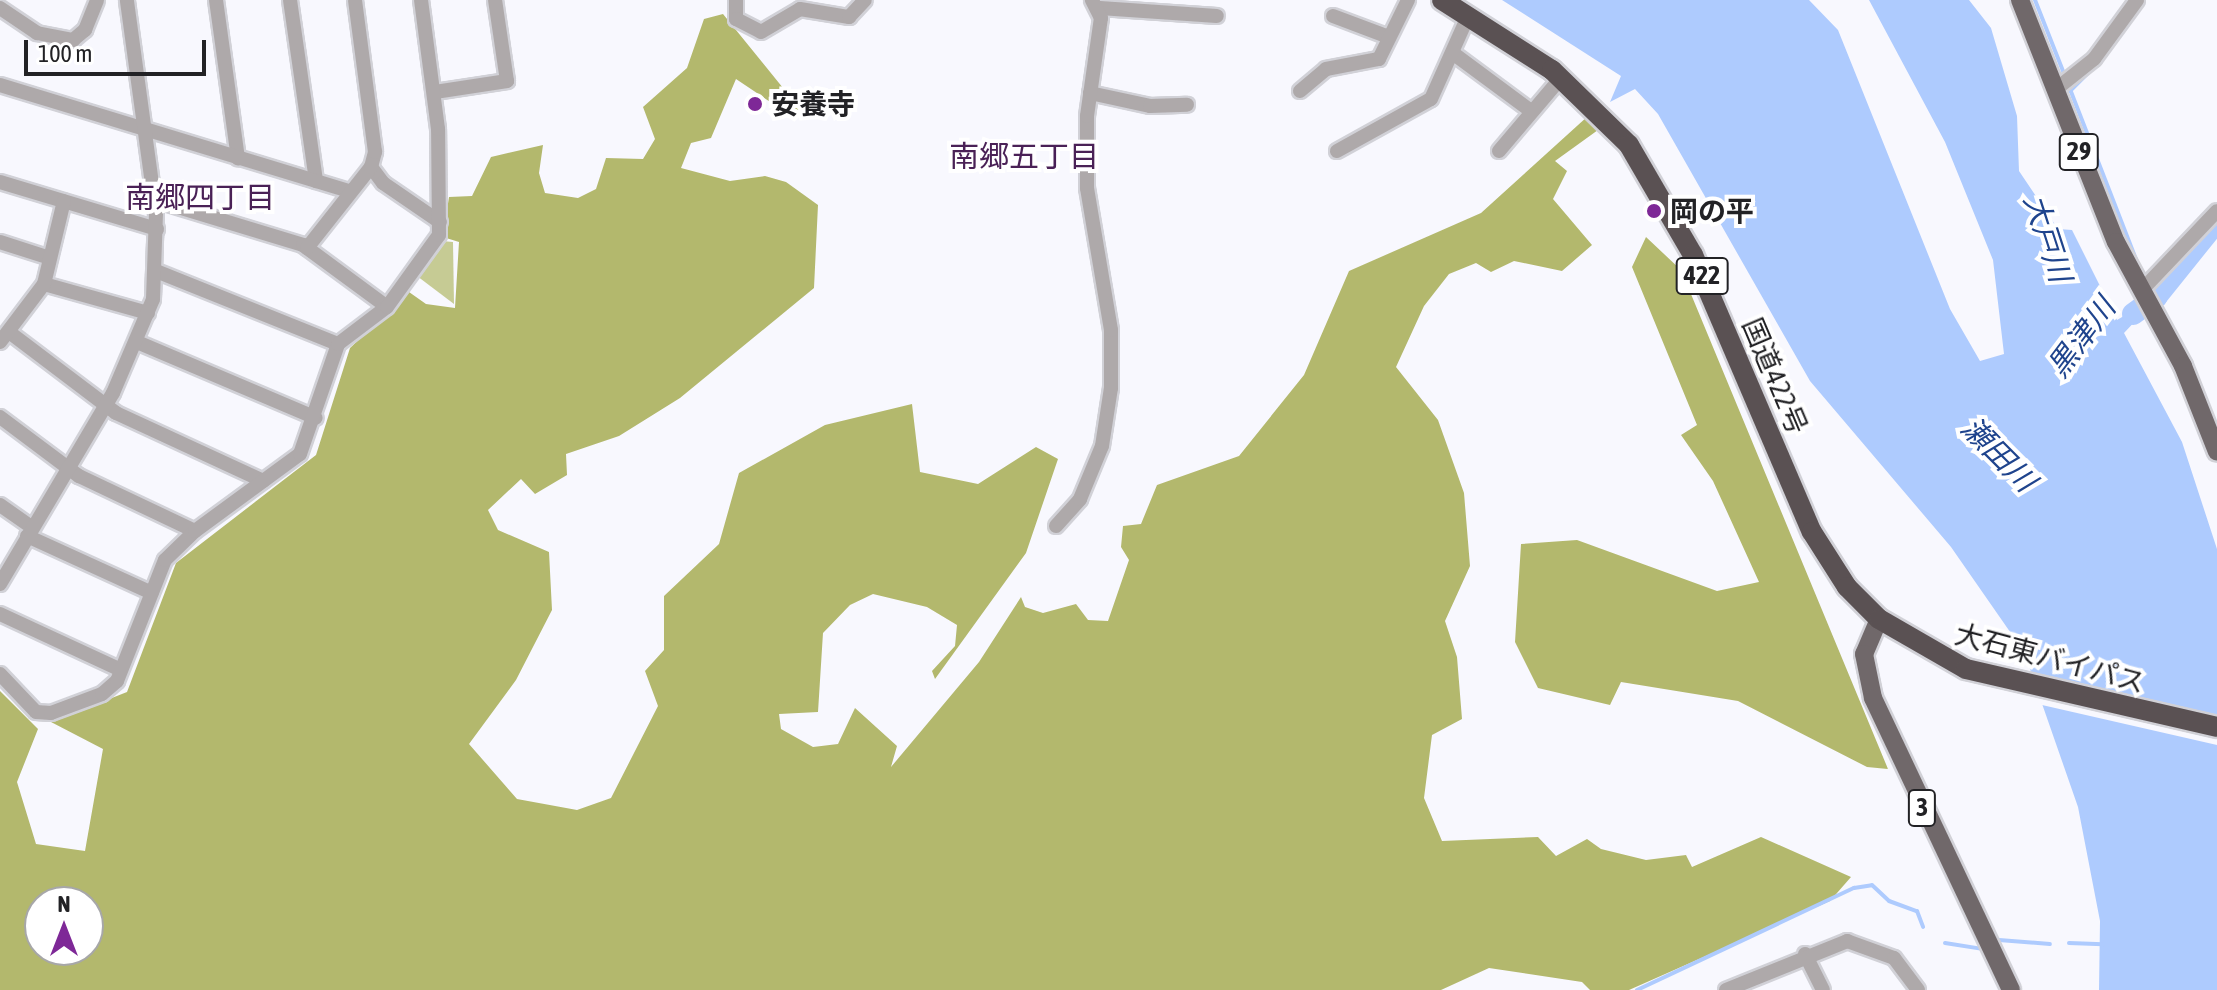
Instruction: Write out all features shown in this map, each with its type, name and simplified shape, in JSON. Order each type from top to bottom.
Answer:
[{"type":"highway","name":"国道422号","points":[[1442,0],[1469,14],[1561,78],[1610,123],[1647,171],[1714,302],[1812,532],[1847,587],[1879,619]]},
{"type":"highway","name":"大石東バイパス","points":[[1879,619],[1966,669],[2217,727]]},
{"type":"main road","name":"29","points":[[2020,0],[2055,90],[2146,301],[2183,366],[2217,452]]},
{"type":"main road","name":"3","points":[[1879,619],[1864,654],[1873,698],[2011,990]]},
{"type":"street","points":[[0,8],[37,33],[73,40],[85,30],[97,0]]},
{"type":"street","points":[[0,584],[106,404],[148,313],[156,271],[157,229],[127,0]]},
{"type":"street","points":[[216,0],[238,158]]},
{"type":"street","points":[[290,0],[316,181]]},
{"type":"street","points":[[307,248],[371,167],[375,152],[355,0]]},
{"type":"street","points":[[0,674],[36,712],[51,713],[102,694],[121,670],[165,560],[195,531],[300,454],[316,418],[338,344],[387,307],[439,235],[435,92],[421,0]]},
{"type":"street","points":[[435,92],[507,81],[495,0]]},
{"type":"street","points":[[736,0],[736,19],[761,32],[800,9],[849,17],[865,0]]},
{"type":"street","points":[[1300,91],[1326,69],[1379,59],[1408,0]]},
{"type":"street","points":[[2055,90],[2094,59],[2137,0]]},
{"type":"street","points":[[1056,526],[1080,499],[1102,446],[1111,388],[1111,330],[1087,188],[1096,4],[1217,16]]},
{"type":"street","points":[[1337,151],[1431,99],[1454,54],[1469,14]]},
{"type":"street","points":[[1333,16],[1389,37]]},
{"type":"street","points":[[1454,54],[1531,111]]},
{"type":"street","points":[[1499,151],[1561,78]]},
{"type":"street","points":[[0,85],[349,191]]},
{"type":"street","points":[[1090,93],[1150,106],[1187,105]]},
{"type":"street","points":[[371,167],[383,183],[440,222]]},
{"type":"street","points":[[0,182],[157,229]]},
{"type":"street","points":[[155,200],[307,248],[387,307]]},
{"type":"street","points":[[64,201],[44,284],[4,337],[106,404],[263,481]]},
{"type":"street","points":[[2146,301],[2217,211]]},
{"type":"street","points":[[0,242],[50,258]]},
{"type":"street","points":[[156,271],[338,344]]},
{"type":"street","points":[[44,284],[148,313]]},
{"type":"street","points":[[137,342],[316,418]]},
{"type":"street","points":[[0,417],[68,465],[195,531]]},
{"type":"street","points":[[0,505],[30,532],[152,593]]},
{"type":"street","points":[[0,614],[121,670]]},
{"type":"street","points":[[1726,990],[1747,986],[1805,954],[1847,941],[1865,943],[1894,958],[1918,990]]},
{"type":"street","points":[[1805,954],[1823,990]]},
{"type":"green space","points":[[723,14],[800,109],[791,116],[736,79],[711,138],[691,143],[681,168],[730,181],[765,176],[786,182],[818,205],[814,288],[680,398],[619,436],[566,454],[567,475],[535,494],[521,479],[488,510],[498,530],[549,552],[552,610],[516,680],[469,744],[517,799],[577,810],[611,798],[658,706],[645,671],[664,650],[664,596],[719,544],[739,473],[825,425],[912,404],[920,472],[978,484],[1036,447],[1058,459],[1026,553],[935,679],[932,671],[955,646],[957,625],[927,607],[873,594],[850,605],[823,633],[818,712],[779,714],[781,729],[813,747],[838,744],[855,708],[897,746],[891,767],[979,662],[1021,597],[1025,607],[1043,613],[1076,604],[1088,620],[1108,621],[1129,560],[1121,547],[1123,526],[1141,524],[1157,485],[1239,456],[1304,375],[1349,271],[1481,213],[1588,116],[1599,122],[1598,130],[1555,161],[1567,171],[1553,199],[1592,245],[1562,271],[1514,261],[1491,272],[1476,263],[1449,274],[1424,306],[1396,367],[1438,420],[1464,493],[1470,566],[1445,621],[1457,657],[1462,719],[1432,735],[1424,798],[1442,841],[1538,837],[1556,856],[1587,839],[1601,849],[1646,860],[1686,855],[1692,867],[1761,837],[1851,877],[1830,901],[1629,990],[1590,990],[1582,982],[1489,968],[1441,990],[0,990],[0,691],[38,729],[17,782],[36,844],[85,851],[103,749],[51,722],[127,692],[176,563],[316,455],[350,348],[409,292],[426,304],[455,308],[459,242],[443,237],[449,197],[472,196],[491,157],[543,145],[539,173],[545,193],[578,198],[596,189],[606,158],[643,159],[655,139],[643,107],[687,68],[704,19]]},
{"type":"green space","points":[[1646,237],[1681,270],[1888,769],[1867,767],[1738,701],[1621,682],[1610,705],[1538,688],[1515,642],[1521,544],[1577,540],[1717,591],[1759,582],[1713,481],[1681,435],[1697,425],[1632,267]]},
{"type":"green space","points":[[442,241],[453,242],[454,304],[417,276]]},
{"type":"water","points":[[1502,0],[1809,0],[1838,30],[1950,309],[1980,361],[2004,354],[1993,260],[1945,142],[1869,0],[1969,0],[1991,28],[2017,116],[2019,171],[2058,229],[2072,230],[2117,320],[2139,307],[2141,315],[2124,333],[2182,442],[2217,549],[2217,990],[2099,990],[2100,921],[2078,807],[2024,652],[1951,547],[1810,381],[1658,114],[1635,89],[1610,102],[1621,76]]},
{"type":"pier","points":[[2029,673],[2217,717],[2217,745],[2042,705]]},
{"type":"waterway","points":[[2035,0],[2065,76]]},
{"type":"waterway","points":[[2070,91],[2088,73]]},
{"type":"waterway","points":[[2068,84],[2137,262]]},
{"type":"waterway","name":"黒津川","points":[[2133,314],[2156,297],[2217,221]]},
{"type":"waterway","points":[[1637,990],[1854,888],[1872,885],[1889,901],[1917,911],[1923,927]]},
{"type":"waterway","points":[[1999,940],[2050,944]]},
{"type":"waterway","points":[[1945,943],[1981,949]]},
{"type":"waterway","points":[[2069,943],[2103,944]]},
{"type":"place","name":"安養寺","points":[[755,104]]},
{"type":"place","name":"岡の平","points":[[1654,211]]},
{"type":"district","name":"南郷五丁目","points":[[1024,156]]},
{"type":"district","name":"南郷四丁目","points":[[200,197]]},
{"type":"water label","name":"大戸川","points":[[2048,238]]},
{"type":"water label","name":"瀬田川","points":[[1999,454]]}]
